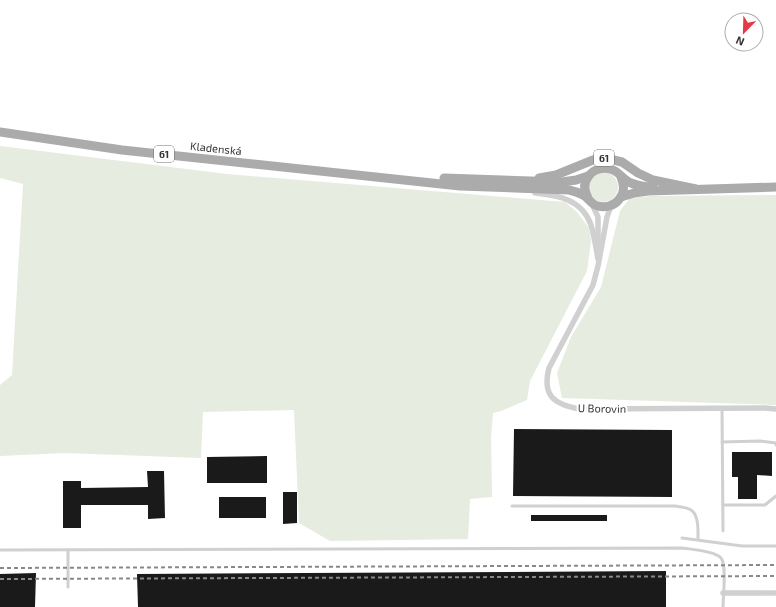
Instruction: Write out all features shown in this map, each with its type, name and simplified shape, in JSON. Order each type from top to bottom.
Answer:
[{"type":"main road","name":"Kladenská","points":[[0,132],[122,150],[383,177]]},
{"type":"main road","name":"61","points":[[510,181],[536,179],[556,175],[593,160],[605,158],[622,162],[638,173],[654,180],[696,189]]},
{"type":"main road","name":"61","points":[[383,177],[562,182],[588,176],[592,172],[602,168],[613,170],[631,183],[642,186],[696,189]]},
{"type":"main road","name":"61","points":[[588,176],[584,187],[589,200]]},
{"type":"main road","name":"61","points":[[383,177],[460,186],[569,190],[577,192],[600,207],[611,206],[621,197],[623,190],[621,177]]},
{"type":"main road","name":"61","points":[[621,197],[648,191],[776,187]]},
{"type":"street","points":[[497,188],[554,195],[567,199],[586,215],[591,224],[598,260]]},
{"type":"street","points":[[589,200],[598,218],[598,266]]},
{"type":"street","points":[[598,266],[607,217],[611,206]]},
{"type":"street","name":"U Borovin","points":[[598,266],[593,285],[586,300],[549,368],[546,380],[547,388],[550,395],[556,401],[568,407],[579,409],[776,409]]},
{"type":"street","points":[[723,593],[776,593]]},
{"type":"lane","points":[[722,408],[723,531]]},
{"type":"lane","points":[[722,442],[760,441],[776,443],[776,445]]},
{"type":"lane","points":[[723,505],[765,505],[776,496]]},
{"type":"lane","points":[[512,506],[675,506],[691,510],[695,514],[698,526],[698,539]]},
{"type":"lane","points":[[682,538],[742,546],[776,546]]},
{"type":"lane","points":[[0,550],[681,548],[716,554],[721,558],[724,565],[723,607]]},
{"type":"lane","points":[[68,550],[68,587]]},
{"type":"shaded area","points":[[0,146],[227,174],[565,202],[577,212],[589,228],[591,241],[587,271],[530,381],[527,400],[493,413],[491,437],[492,497],[470,499],[468,539],[330,541],[299,523],[294,410],[203,412],[201,458],[65,453],[0,456],[0,385],[12,375],[23,184],[0,178]]},
{"type":"shaded area","points":[[603,172],[609,173],[617,181],[617,193],[609,201],[603,202],[597,201],[589,193],[588,187],[589,181],[597,173]]},
{"type":"shaded area","points":[[776,195],[776,405],[562,398],[557,373],[571,337],[601,287],[620,211],[630,198],[650,196]]},
{"type":"building","points":[[514,429],[672,430],[672,497],[513,496]]},
{"type":"building","points":[[732,452],[772,452],[772,476],[757,475],[757,499],[738,499],[738,477],[732,477]]},
{"type":"building","points":[[267,456],[267,483],[207,483],[207,457]]},
{"type":"building","points":[[147,471],[164,471],[165,518],[148,519],[148,505],[81,505],[81,528],[63,528],[63,481],[81,481],[81,488],[148,487]]},
{"type":"building","points":[[283,492],[297,492],[297,523],[283,524]]},
{"type":"building","points":[[219,497],[266,497],[266,518],[219,518]]},
{"type":"building","points":[[531,515],[607,515],[607,521],[531,521]]},
{"type":"building","points":[[666,571],[666,607],[138,607],[137,574]]},
{"type":"building","points":[[36,573],[35,607],[0,607],[0,574]]},
{"type":"railway","points":[[0,568],[776,565]]},
{"type":"railway","points":[[0,579],[776,576]]}]
